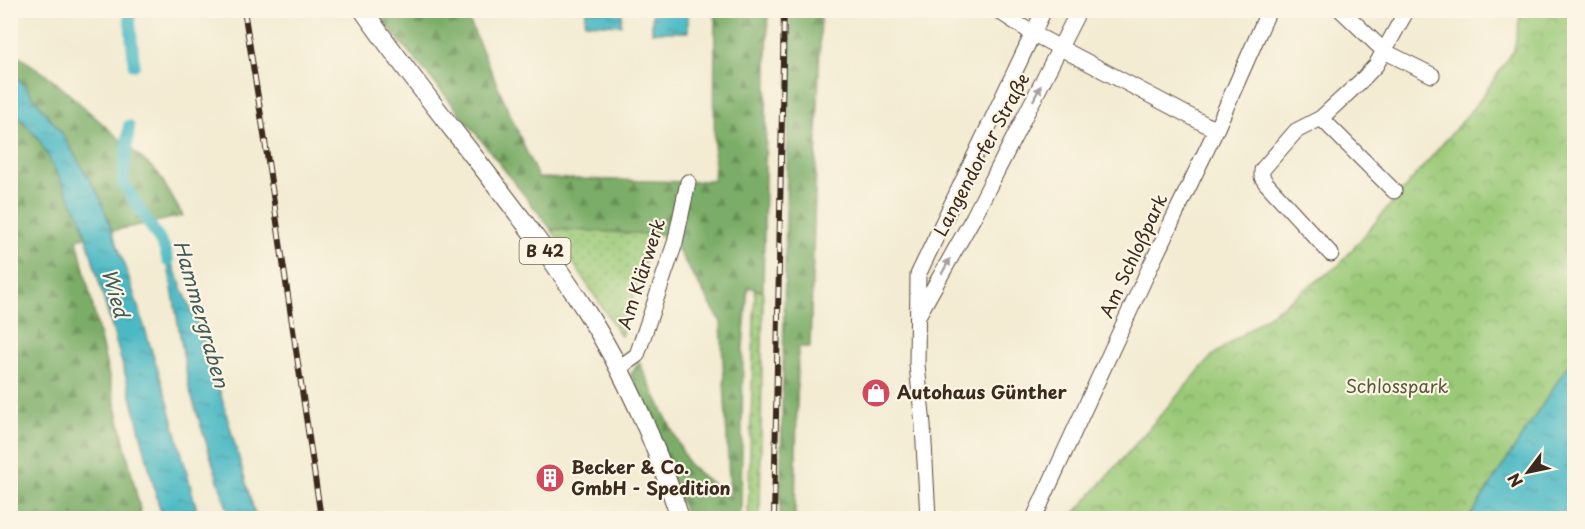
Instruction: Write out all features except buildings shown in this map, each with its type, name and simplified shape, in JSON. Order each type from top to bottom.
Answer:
[{"type":"main road","name":"B 42","points":[[363,10],[548,254],[587,312],[619,368],[651,436],[680,519]]},
{"type":"street","points":[[997,10],[1032,33],[1216,130]]},
{"type":"street","name":"Langendorfer Straße","points":[[928,519],[917,365],[918,275],[1044,10]]},
{"type":"street","name":"Langendorfer Straße","points":[[918,317],[973,218],[1078,10]]},
{"type":"street","name":"Am Schloßpark","points":[[1034,519],[1216,130],[1269,10]]},
{"type":"street","points":[[1341,10],[1384,51],[1432,75]]},
{"type":"street","points":[[1331,254],[1262,177],[1262,170],[1296,131],[1321,118],[1362,80],[1384,51],[1407,10]]},
{"type":"street","points":[[1321,118],[1394,191]]},
{"type":"street","name":"Am Klärwerk","points":[[619,368],[637,355],[675,243],[688,182]]},
{"type":"green space","points":[[382,11],[465,11],[538,178],[688,182],[714,180],[715,11],[768,11],[763,291],[748,287],[743,346],[741,518],[687,518],[631,374],[639,362],[689,465],[730,498],[721,322],[669,235],[551,229],[459,112],[382,20]]},
{"type":"green space","points":[[790,11],[821,11],[810,347],[798,347],[795,518],[780,518]]},
{"type":"green space","name":"Schlosspark","points":[[1521,11],[1574,11],[1574,356],[1469,518],[1071,518],[1212,356],[1339,265],[1480,100],[1514,50]]},
{"type":"green space","points":[[11,51],[51,78],[158,173],[183,216],[112,231],[99,195],[60,131],[11,71]]},
{"type":"green space","points":[[10,108],[38,138],[81,218],[86,237],[77,239],[142,518],[19,518],[11,498]]},
{"type":"green space","points":[[551,229],[653,234],[621,336]]},
{"type":"green space","points":[[755,290],[763,291],[760,518],[748,518]]},
{"type":"water","points":[[586,11],[622,11],[621,25],[585,23]]},
{"type":"water","points":[[652,11],[688,11],[688,32],[652,32]]},
{"type":"water","name":"Wied","points":[[11,71],[60,131],[99,195],[125,266],[167,399],[199,518],[162,518],[128,384],[81,218],[38,138],[11,108]]},
{"type":"water","points":[[165,247],[208,350],[256,518],[230,518],[189,388]]},
{"type":"water","points":[[1574,356],[1574,518],[1469,518]]},
{"type":"waterway","name":"Hammergraben","points":[[129,10],[134,65]]},
{"type":"waterway","name":"Hammergraben","points":[[129,126],[123,183],[164,247],[168,261]]},
{"type":"railway","points":[[244,10],[321,518]]},
{"type":"railway","points":[[774,518],[784,10]]},
{"type":"place","name":"Autohaus Günther","points":[[876,393]]},
{"type":"place","name":"Becker & Co. GmbH - Spedition","points":[[550,478]]}]
